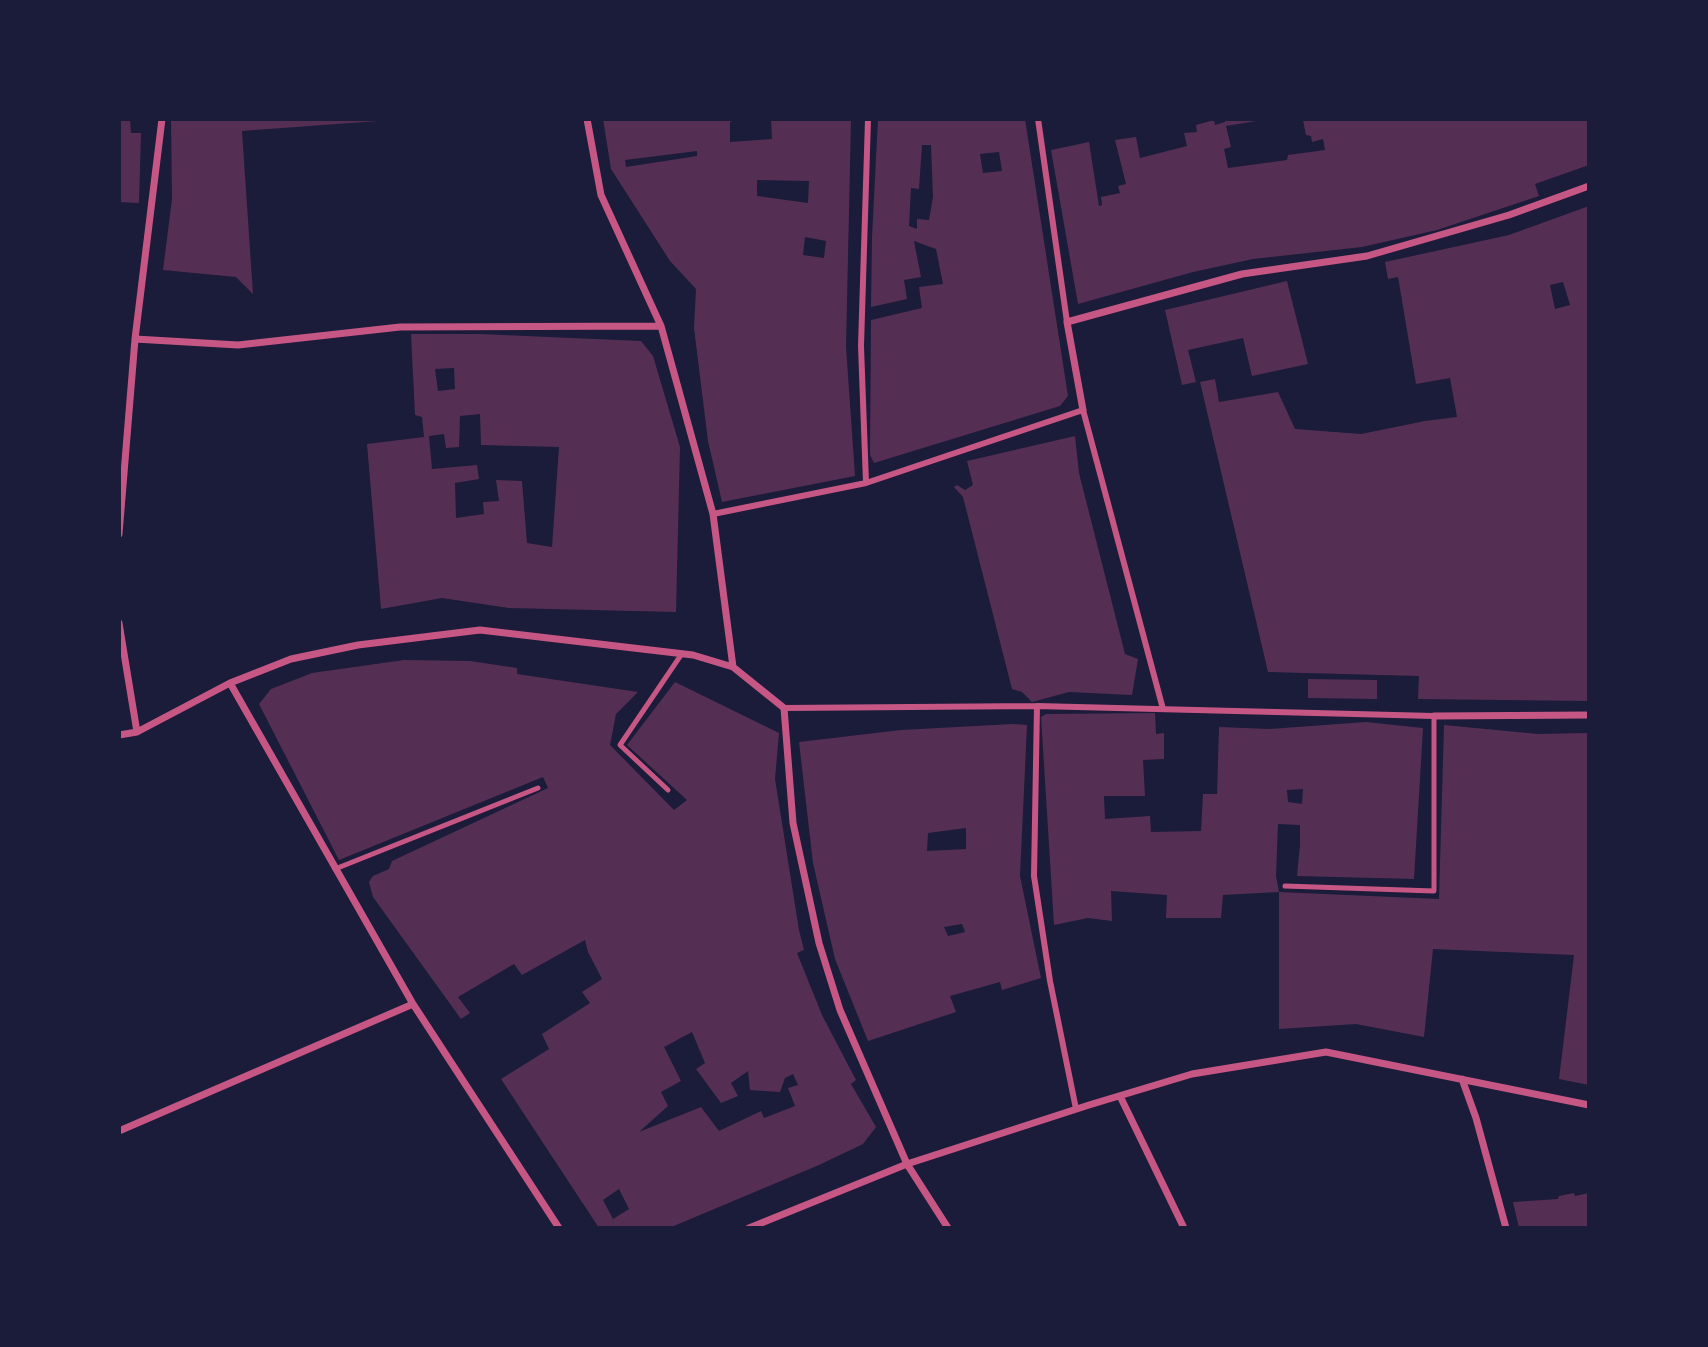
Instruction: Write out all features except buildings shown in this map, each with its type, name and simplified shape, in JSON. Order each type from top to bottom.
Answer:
[{"type":"street","points":[[119,534],[135,339],[162,119]]},
{"type":"street","points":[[587,119],[601,195],[660,326],[713,514],[733,667]]},
{"type":"street","points":[[866,483],[861,346],[868,119]]},
{"type":"street","points":[[1038,119],[1067,322],[1083,410],[1163,709]]},
{"type":"street","points":[[1067,322],[1242,274],[1367,256],[1508,215],[1589,186]]},
{"type":"street","points":[[135,339],[238,345],[400,327],[660,326]]},
{"type":"street","points":[[713,514],[866,483],[1083,410]]},
{"type":"street","points":[[119,624],[137,732]]},
{"type":"street","points":[[119,735],[137,732],[230,682],[291,659],[358,645],[480,630],[693,655],[733,667],[784,708],[1037,706],[1434,716],[1589,715]]},
{"type":"street","points":[[230,682],[413,1004],[559,1228]]},
{"type":"street","points":[[1037,706],[1034,876],[1050,981],[1076,1109]]},
{"type":"street","points":[[784,708],[793,823],[818,943],[841,1010],[907,1164],[948,1228]]},
{"type":"street","points":[[119,1131],[413,1004]]},
{"type":"street","points":[[749,1228],[907,1164],[1076,1109],[1192,1074],[1326,1052],[1589,1105]]},
{"type":"street","points":[[1462,1079],[1506,1228]]},
{"type":"street","points":[[1120,1096],[1184,1228]]},
{"type":"lane","points":[[668,790],[620,745],[681,655]]},
{"type":"lane","points":[[1285,886],[1434,891],[1434,716]]},
{"type":"lane","points":[[335,869],[538,788]]}]
